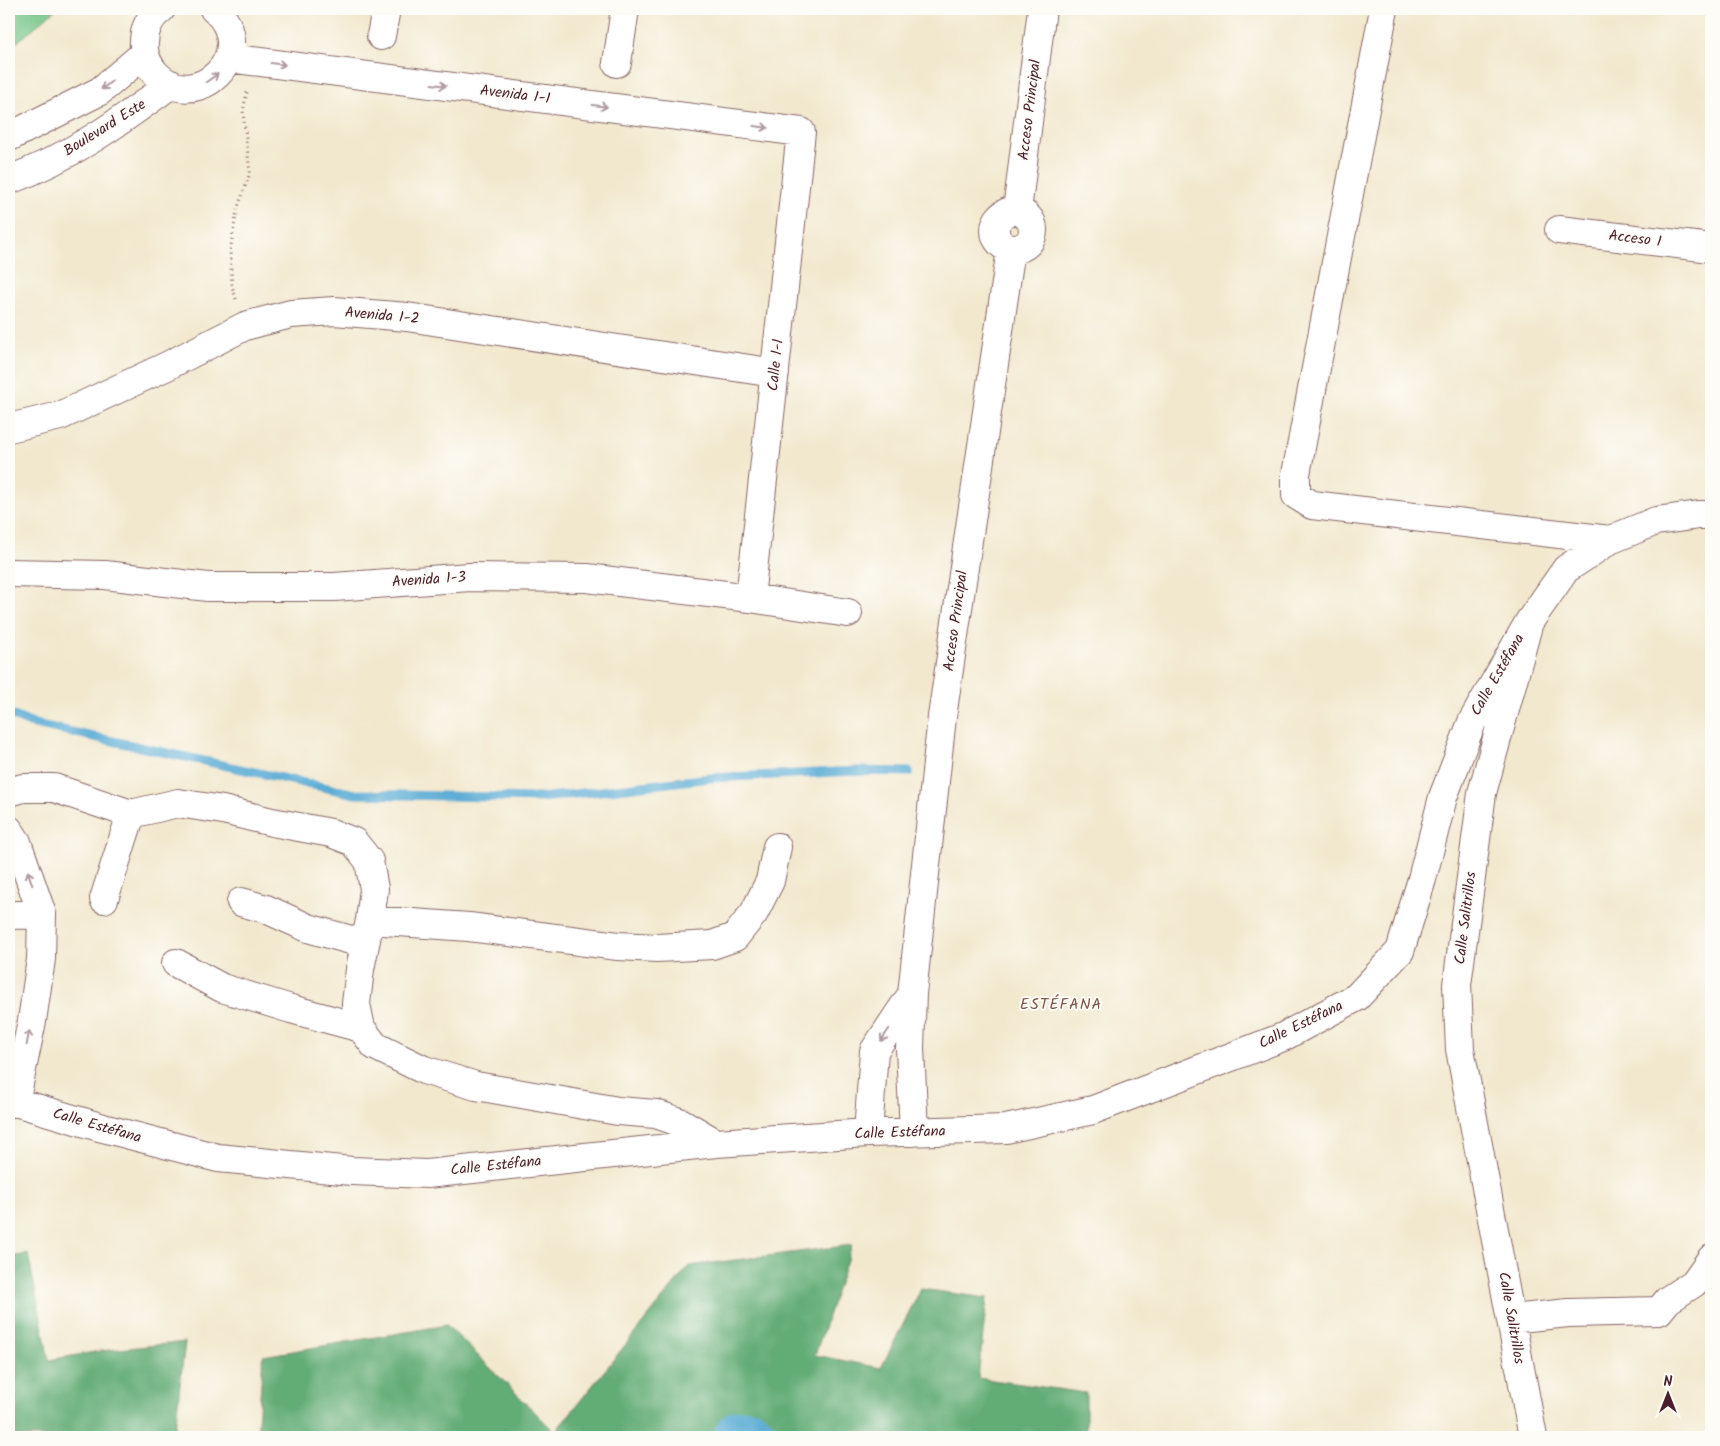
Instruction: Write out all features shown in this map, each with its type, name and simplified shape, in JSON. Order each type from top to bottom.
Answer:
[{"type":"street","points":[[160,9],[147,25],[143,40],[144,54],[150,67],[159,77],[171,84],[185,87],[199,86],[212,80],[222,70],[229,58],[232,44],[229,29],[220,11]]},
{"type":"street","points":[[381,36],[386,9]]},
{"type":"street","points":[[617,63],[625,9]]},
{"type":"street","name":"Acceso Principal","points":[[914,1132],[910,1048],[912,994],[942,717],[1011,249],[1005,247],[997,238],[995,227],[1001,216],[1011,211],[1017,211],[1042,9]]},
{"type":"street","points":[[1384,9],[1296,474],[1296,495],[1312,505],[1610,540]]},
{"type":"street","points":[[9,138],[100,91],[144,54]]},
{"type":"street","name":"Avenida 1-1","points":[[229,58],[801,132]]},
{"type":"street","name":"Boulevard Este","points":[[9,180],[74,151],[135,111],[171,84]]},
{"type":"street","name":"Calle 1-1","points":[[750,598],[801,132]]},
{"type":"street","name":"Acceso 1","points":[[1559,230],[1711,248]]},
{"type":"street","name":"Avenida 1-2","points":[[9,428],[60,416],[168,366],[245,326],[291,314],[334,311],[407,317],[775,373]]},
{"type":"street","name":"Calle Salitrillos","points":[[1533,1437],[1460,1049],[1457,985],[1482,793],[1529,622],[1566,569],[1610,540],[1656,521],[1711,515]]},
{"type":"street","name":"Avenida 1-3","points":[[9,573],[105,575],[218,587],[334,587],[470,577],[587,578],[750,598],[848,613]]},
{"type":"street","name":"Calle Estéfana","points":[[12,1101],[218,1158],[352,1171],[427,1174],[716,1143],[868,1133],[1006,1129],[1093,1110],[1283,1037],[1357,997],[1400,951],[1422,880],[1443,797],[1472,722],[1529,622]]},
{"type":"street","points":[[9,792],[23,788],[54,788],[131,814],[178,803],[223,810],[272,822],[331,833],[354,842],[369,861],[374,889],[356,1004],[361,1028],[375,1046],[424,1070],[476,1086],[618,1111],[656,1114],[682,1123],[716,1143]]},
{"type":"street","points":[[104,899],[131,814]]},
{"type":"street","points":[[9,830],[24,858],[42,914],[41,959],[32,1021],[12,1101]]},
{"type":"street","points":[[241,902],[266,909],[308,928],[368,932],[469,927],[618,946],[657,948],[712,945],[735,937],[754,914],[770,881],[777,847]]},
{"type":"street","points":[[9,916],[42,914]]},
{"type":"street","points":[[176,963],[222,988],[361,1028]]},
{"type":"street","points":[[868,1133],[874,1051],[912,994]]},
{"type":"street","points":[[1511,1319],[1568,1313],[1659,1311],[1668,1300],[1694,1283],[1711,1260]]},
{"type":"path","points":[[212,80],[240,74],[247,92],[243,110],[250,173],[237,210],[230,250],[232,286],[245,326]]},
{"type":"green space","points":[[9,9],[56,9],[9,49]]},
{"type":"green space","points":[[852,1245],[815,1355],[881,1368],[921,1289],[987,1298],[978,1378],[1086,1393],[1086,1437],[257,1437],[263,1356],[447,1325],[555,1432],[689,1266]]},
{"type":"green space","points":[[28,1254],[49,1360],[100,1351],[185,1342],[174,1437],[9,1437],[9,1257]]},
{"type":"waterway","points":[[9,714],[30,723],[355,794],[541,798],[710,778],[857,771],[909,772]]},
{"type":"waterway","points":[[741,1437],[749,1437]]},
{"type":"district","name":"ESTÉFANA","points":[[1061,1004]]}]
